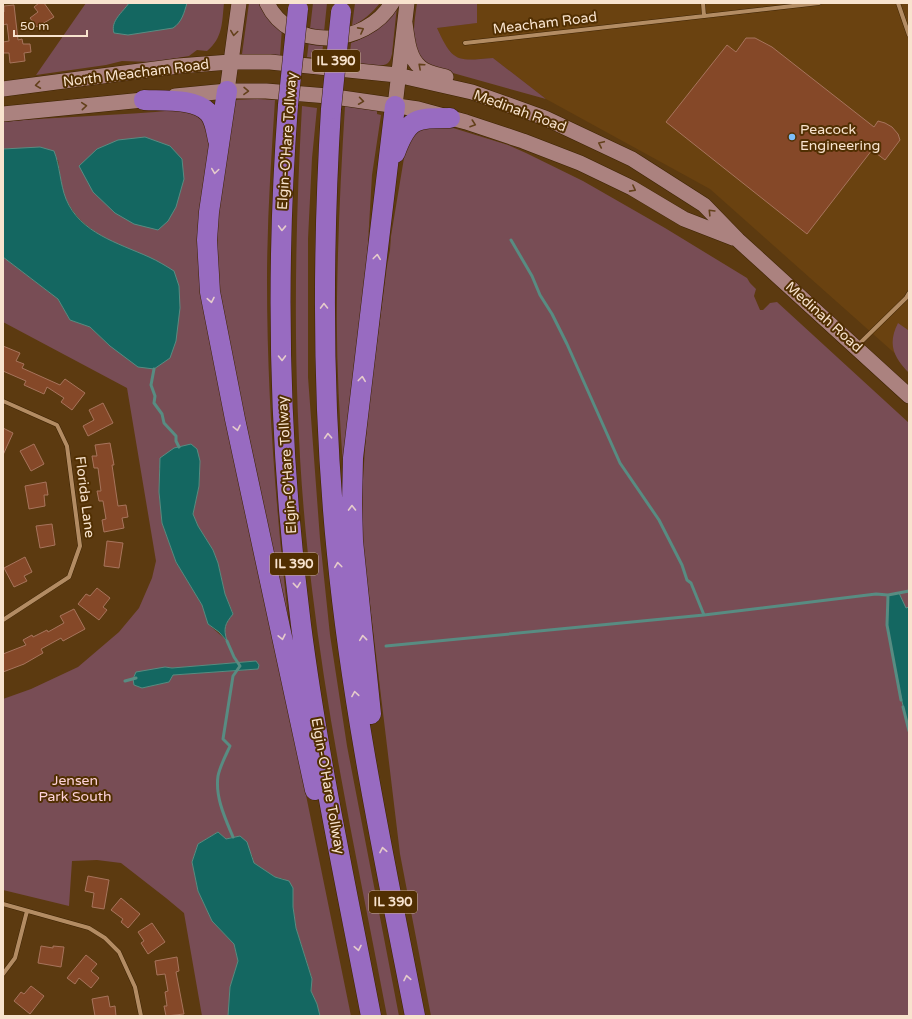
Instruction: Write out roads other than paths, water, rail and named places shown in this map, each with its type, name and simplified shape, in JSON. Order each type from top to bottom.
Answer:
[{"type":"highway","name":"Elgin-O'Hare Tollway","points":[[298,6],[288,105],[283,190],[281,275],[284,446],[289,514],[301,626],[326,776],[372,1016]]},
{"type":"highway","name":"IL 390","points":[[341,8],[331,109],[325,238],[324,297],[326,392],[330,475],[337,556],[348,647],[372,788],[415,1016]]},
{"type":"highway","points":[[227,91],[209,212],[207,240],[210,292],[333,876],[354,927]]},
{"type":"highway","points":[[144,100],[183,102],[199,106],[210,114],[219,144]]},
{"type":"highway","points":[[372,788],[375,751],[353,541],[353,458],[395,106]]},
{"type":"highway","points":[[387,173],[407,127],[418,120],[450,118]]},
{"type":"main road","points":[[227,91],[239,3]]},
{"type":"main road","points":[[267,3],[278,18],[290,28],[318,38],[348,36],[362,31],[375,22],[392,3]]},
{"type":"main road","points":[[395,106],[397,75],[407,3]]},
{"type":"main road","points":[[405,24],[408,44],[419,67],[426,71],[524,101],[546,118]]},
{"type":"main road","name":"North Meacham Road","points":[[3,89],[178,66],[230,62],[270,62]]},
{"type":"main road","name":"Medinah Road","points":[[270,62],[397,75],[472,92],[546,118],[632,158],[704,205],[738,240],[909,396]]},
{"type":"main road","name":"North Meacham Road","points":[[3,114],[227,91],[266,91]]},
{"type":"main road","name":"Medinah Road","points":[[266,91],[328,96],[418,109],[524,141],[580,163],[632,188],[684,219],[738,240]]},
{"type":"street","points":[[703,3],[704,16]]},
{"type":"street","name":"Meacham Road","points":[[465,43],[819,3]]},
{"type":"street","points":[[898,3],[909,35]]},
{"type":"street","points":[[856,347],[906,298],[909,293]]},
{"type":"street","name":"Florida Lane","points":[[3,400],[57,425],[67,446],[80,546],[69,577],[3,620]]},
{"type":"street","points":[[3,904],[89,928],[105,938],[119,952],[135,987],[141,1016]]},
{"type":"street","points":[[3,974],[15,958],[27,911]]},
{"type":"water","points":[[129,3],[187,3],[181,20],[173,28],[128,35],[114,33],[113,29],[115,21]]},
{"type":"water","points":[[145,137],[170,146],[182,159],[184,179],[176,207],[168,221],[158,230],[134,224],[115,213],[93,192],[79,166],[97,149],[118,140]]},
{"type":"water","points":[[40,147],[54,151],[66,199],[72,211],[90,229],[101,236],[152,259],[174,271],[179,286],[180,308],[176,341],[170,358],[154,369],[138,367],[110,346],[90,327],[70,320],[58,299],[3,257],[3,149]]},
{"type":"water","points":[[191,444],[197,449],[200,461],[199,486],[193,514],[198,526],[213,550],[218,563],[225,594],[233,614],[226,626],[225,633],[227,641],[219,632],[208,624],[202,605],[176,562],[162,523],[159,492],[160,458],[174,448]]},
{"type":"water","points":[[899,593],[906,608],[909,607],[909,731],[887,625],[888,595]]},
{"type":"water","points":[[256,661],[259,665],[258,669],[173,675],[169,682],[142,688],[134,685],[133,679],[136,672],[165,667],[172,668]]},
{"type":"water","points":[[218,832],[226,839],[240,836],[247,842],[254,863],[275,877],[289,881],[293,888],[293,907],[296,928],[312,979],[311,991],[317,1004],[320,1016],[228,1016],[230,987],[238,961],[234,944],[212,921],[198,891],[192,862],[198,844]]},
{"type":"waterway","points":[[511,240],[532,276],[540,295],[552,314],[567,344],[620,463],[659,520],[682,565],[687,580],[691,583],[704,615]]},
{"type":"waterway","points":[[154,369],[151,385],[155,396],[154,403],[162,414],[164,423],[176,436],[176,441],[179,447]]},
{"type":"waterway","points":[[386,646],[704,615],[876,594],[888,595],[909,591]]},
{"type":"waterway","points":[[888,595],[887,625],[901,700]]},
{"type":"waterway","points":[[227,641],[240,666],[233,676],[223,739],[230,746],[220,768],[217,784],[221,807],[233,837]]},
{"type":"waterway","points":[[125,681],[136,678]]},
{"type":"waterway","points":[[903,707],[909,731]]},
{"type":"place","name":"Peacock Engineering","points":[[792,137]]},
{"type":"park label","name":"Jensen Park South","points":[[75,788]]}]
